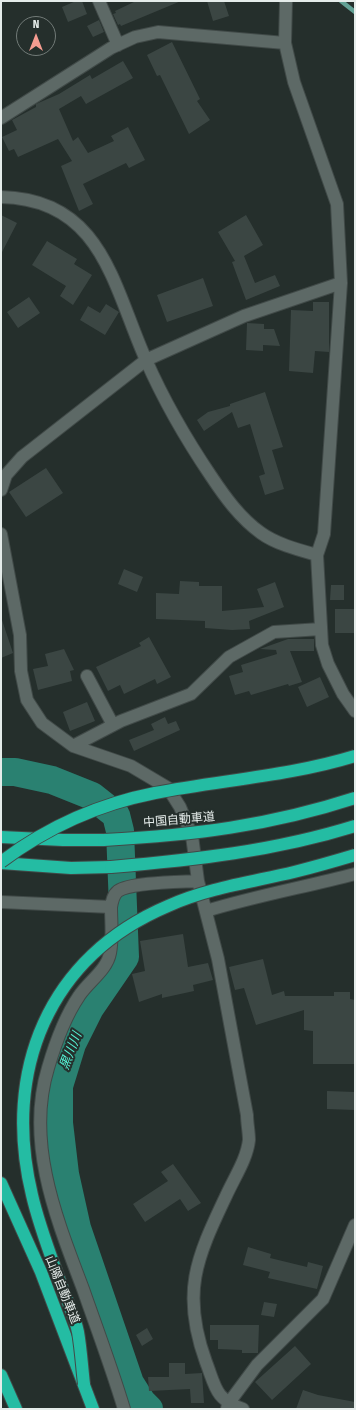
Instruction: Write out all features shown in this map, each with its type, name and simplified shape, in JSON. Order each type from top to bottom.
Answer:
[{"type":"highway","points":[[1,862],[22,846],[62,824],[106,806],[153,793],[303,770],[355,756]]},
{"type":"highway","name":"中国自動車道","points":[[1,837],[62,840],[104,840],[170,836],[224,830],[271,821],[355,798]]},
{"type":"highway","points":[[1,862],[71,868],[111,867],[208,857],[276,847],[355,826]]},
{"type":"highway","points":[[84,1384],[78,1331],[42,1233],[25,1161],[22,1126],[23,1092],[30,1060],[40,1030],[56,1000],[76,972],[98,949],[146,916],[201,894],[355,855]]},
{"type":"highway","name":"山陽自動車道","points":[[1,1183],[41,1272],[93,1409]]},
{"type":"highway","points":[[1,1375],[16,1409]]},
{"type":"street","points":[[99,1],[118,45]]},
{"type":"street","points":[[286,1],[285,43],[294,82],[337,204],[341,283],[324,534],[317,555],[322,645],[328,664],[343,694],[355,711]]},
{"type":"street","points":[[1,118],[118,45],[135,37],[158,32],[285,43]]},
{"type":"street","points":[[1,197],[27,199],[49,206],[69,218],[87,234],[97,246],[109,267],[146,360],[191,446],[240,515],[262,534],[295,548],[317,555]]},
{"type":"street","points":[[1,490],[6,475],[22,457],[146,360],[244,316],[341,283]]},
{"type":"street","points":[[1,534],[20,635],[21,671],[28,700],[42,723],[74,746],[131,766],[168,788],[180,807],[192,836],[198,881],[218,959],[247,1115],[249,1139],[244,1158],[212,1224],[197,1263],[193,1286],[194,1318],[197,1337],[218,1394],[227,1406],[243,1409]]},
{"type":"street","points":[[74,746],[113,725],[191,694],[229,657],[274,632],[321,629]]},
{"type":"street","points":[[87,676],[113,725]]},
{"type":"street","points":[[206,911],[246,898],[355,874]]},
{"type":"street","points":[[124,1409],[49,1193],[42,1149],[41,1097],[47,1069],[59,1034],[79,997],[106,964],[110,953],[112,898],[118,891],[131,886],[198,881]]},
{"type":"street","points":[[1,902],[111,907]]},
{"type":"street","points":[[227,1406],[257,1365],[323,1299],[355,1225]]},
{"type":"building","points":[[76,1],[82,1],[87,14],[68,22],[62,7]]},
{"type":"building","points":[[136,1],[181,1],[121,26],[120,24],[118,25],[113,14],[116,13],[115,11]]},
{"type":"building","points":[[207,1],[224,1],[229,16],[213,21]]},
{"type":"building","points":[[99,20],[104,32],[93,37],[87,26]]},
{"type":"building","points":[[172,42],[200,99],[197,101],[210,120],[189,134],[160,75],[157,76],[147,55]]},
{"type":"building","points":[[123,61],[133,78],[86,104],[81,96],[59,109],[73,141],[78,137],[88,153],[114,141],[111,136],[128,127],[145,160],[129,168],[126,163],[83,184],[93,204],[79,211],[61,166],[72,161],[58,139],[18,157],[14,149],[9,151],[2,137],[17,130],[12,120],[36,107],[36,104],[59,94],[90,75],[92,79]]},
{"type":"building","points":[[1,215],[17,223],[1,254]]},
{"type":"building","points":[[246,215],[263,245],[244,256],[255,283],[275,275],[280,286],[246,300],[232,262],[235,261],[218,232]]},
{"type":"building","points":[[47,241],[77,259],[74,264],[92,275],[73,305],[60,296],[66,286],[32,265]]},
{"type":"building","points":[[203,278],[213,306],[167,322],[157,295]]},
{"type":"building","points":[[29,297],[40,313],[18,328],[7,312]]},
{"type":"building","points":[[313,302],[329,302],[329,352],[315,351],[313,373],[289,371],[291,310],[313,311]]},
{"type":"building","points":[[106,304],[119,312],[105,335],[80,320],[88,306],[100,313]]},
{"type":"building","points":[[247,323],[264,324],[264,329],[274,329],[280,346],[263,345],[263,351],[246,350]]},
{"type":"building","points":[[265,392],[283,447],[272,450],[284,489],[265,495],[259,476],[265,474],[250,424],[238,428],[232,412],[204,431],[197,420],[208,412],[230,406],[230,404]]},
{"type":"building","points":[[46,468],[63,493],[26,517],[9,492]]},
{"type":"building","points":[[124,569],[143,577],[137,592],[118,584]]},
{"type":"building","points":[[180,581],[199,582],[199,586],[222,586],[222,611],[264,607],[257,589],[275,582],[284,607],[249,621],[250,629],[232,630],[205,628],[205,621],[156,619],[156,593],[179,594]]},
{"type":"building","points":[[331,585],[344,585],[344,600],[330,600]]},
{"type":"building","points":[[335,609],[355,609],[355,633],[335,633]]},
{"type":"building","points":[[2,620],[13,653],[1,658],[1,621]]},
{"type":"building","points":[[149,637],[171,677],[157,684],[155,679],[124,694],[120,685],[108,691],[96,667],[141,646],[139,643]]},
{"type":"building","points":[[288,639],[314,639],[314,651],[290,651],[302,682],[289,686],[288,684],[251,695],[249,691],[235,695],[229,676],[243,672],[241,665],[277,654],[276,650],[260,649]]},
{"type":"building","points":[[64,649],[74,670],[70,671],[72,681],[38,690],[33,669],[48,666],[45,654]]},
{"type":"building","points":[[320,677],[329,697],[307,707],[298,687]]},
{"type":"building","points":[[87,702],[95,721],[70,731],[63,712]]},
{"type":"building","points":[[165,717],[168,724],[176,721],[180,730],[134,751],[129,740],[154,730],[151,724]]},
{"type":"building","points":[[183,934],[188,967],[208,963],[213,980],[193,985],[194,991],[162,998],[162,994],[139,1002],[132,974],[145,971],[140,941]]},
{"type":"building","points":[[263,959],[272,995],[284,991],[285,996],[334,996],[334,992],[350,992],[350,999],[355,1000],[355,1064],[313,1064],[313,1031],[304,1030],[304,1010],[256,1025],[244,988],[235,990],[229,967]]},
{"type":"building","points":[[327,1091],[355,1092],[355,1110],[327,1109]]},
{"type":"building","points":[[173,1164],[201,1203],[188,1211],[180,1199],[145,1222],[133,1204],[168,1181],[161,1172]]},
{"type":"building","points":[[248,1247],[271,1254],[270,1258],[307,1267],[308,1262],[323,1266],[317,1289],[268,1278],[270,1272],[243,1265]]},
{"type":"building","points":[[264,1302],[277,1304],[274,1317],[261,1315]]},
{"type":"building","points":[[210,1325],[259,1325],[258,1353],[242,1353],[242,1350],[218,1349],[218,1340],[210,1340]]},
{"type":"building","points":[[147,1328],[153,1339],[142,1346],[136,1335]]},
{"type":"building","points":[[295,1346],[311,1364],[272,1400],[255,1382]]},
{"type":"building","points":[[169,1363],[185,1363],[185,1374],[202,1373],[204,1403],[191,1403],[190,1389],[149,1391],[148,1377],[169,1377]]},
{"type":"building","points":[[303,1390],[318,1395],[355,1402],[355,1409],[296,1409]]},
{"type":"waterway","points":[[341,1],[355,12]]},
{"type":"waterway","name":"黒川川","points":[[1,772],[15,772],[52,780],[92,796],[116,815],[120,831],[125,957],[90,1008],[72,1044],[59,1086],[59,1123],[65,1174],[77,1228],[130,1383],[142,1402],[149,1409]]}]
